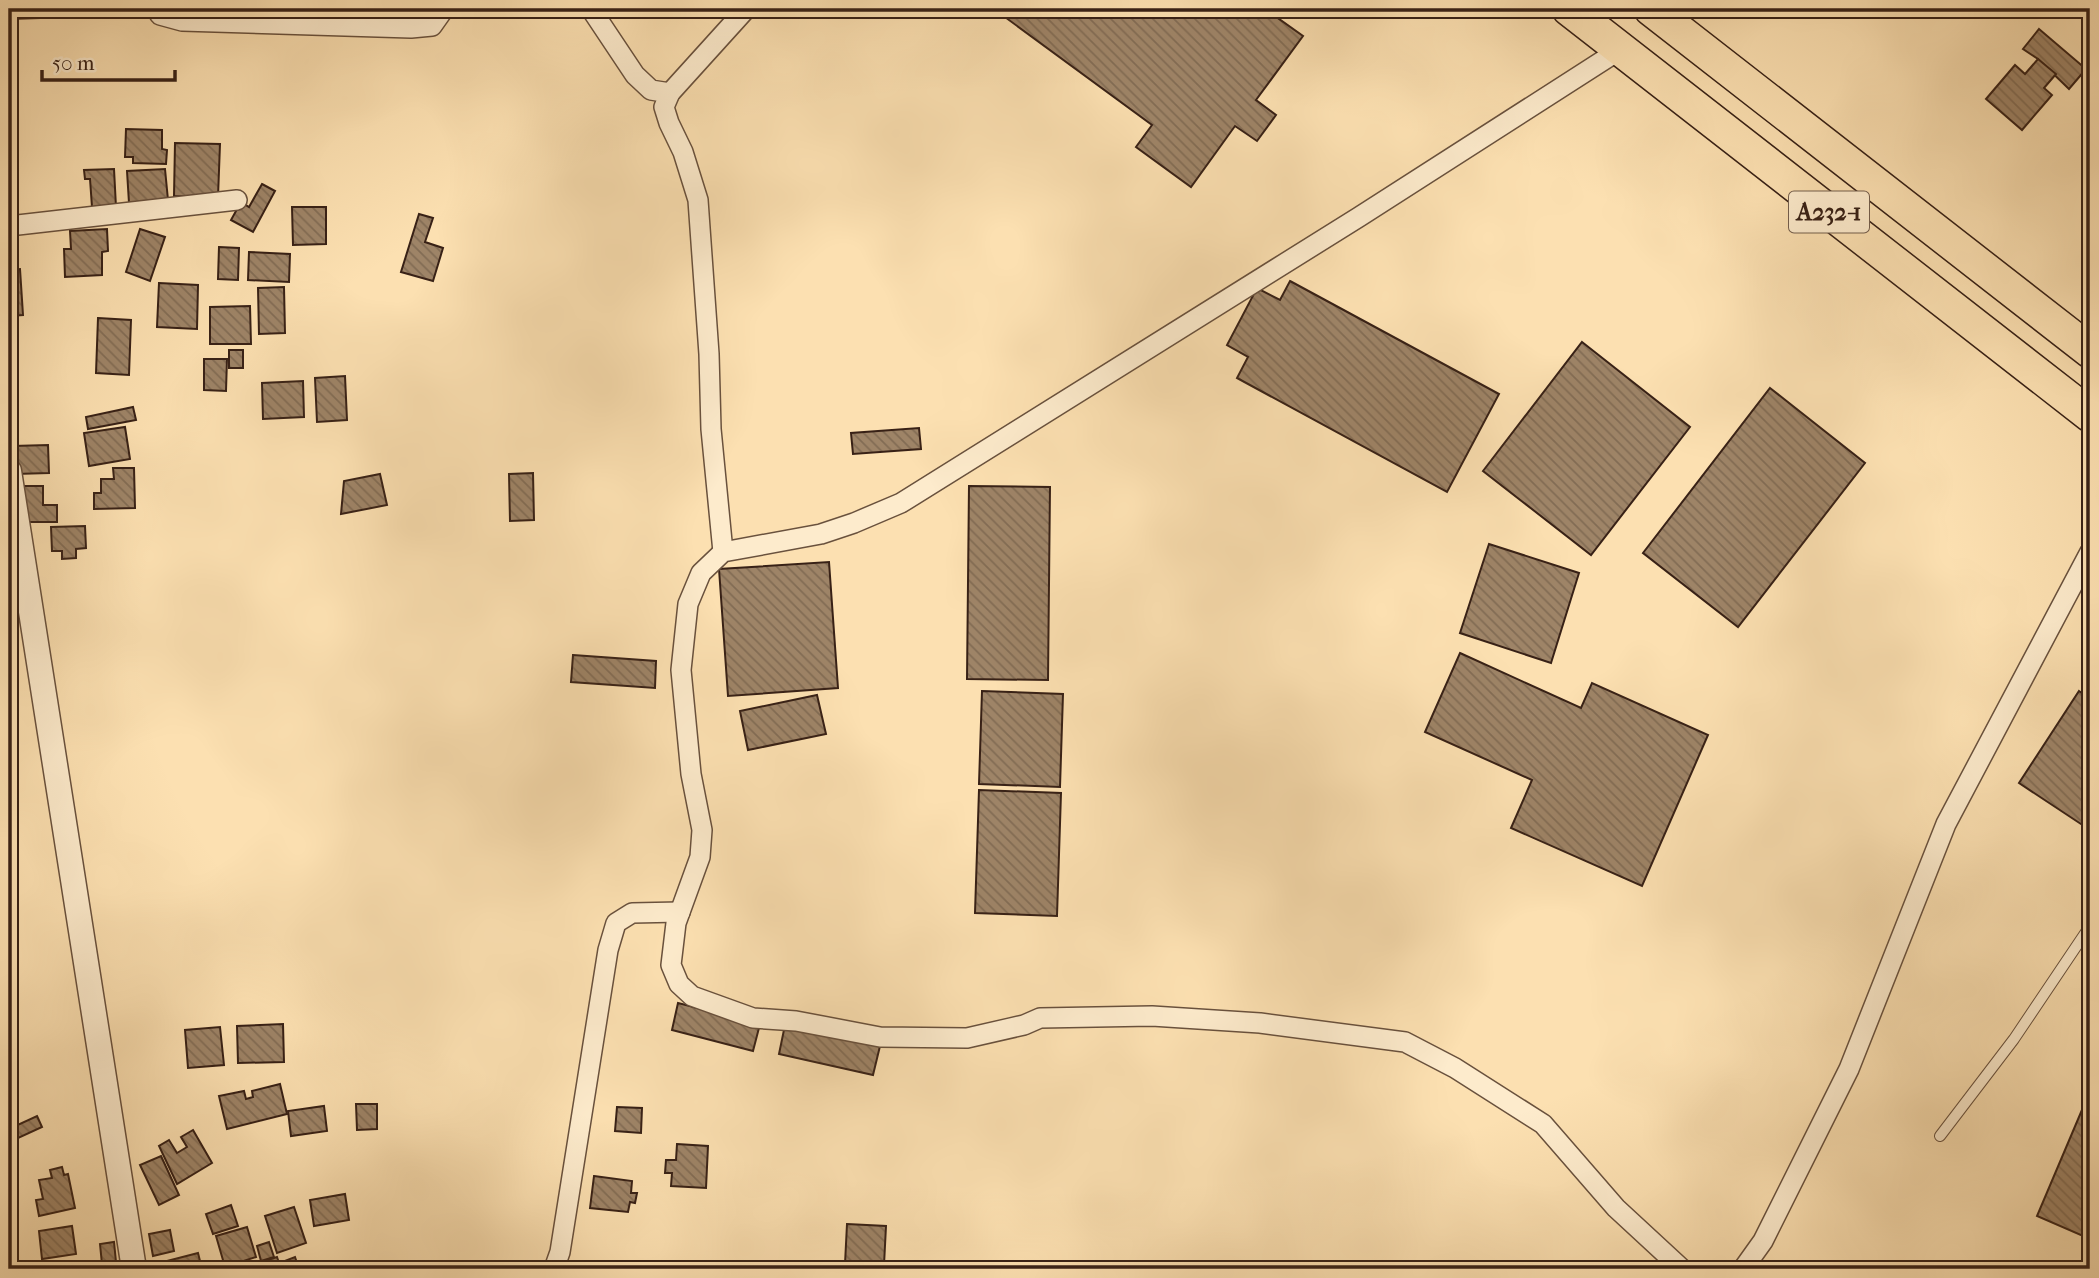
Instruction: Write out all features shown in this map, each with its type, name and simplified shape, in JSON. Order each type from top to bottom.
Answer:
[{"type":"highway","name":"A232-1","points":[[1569,9],[2090,415]]},
{"type":"highway","name":"A232-1","points":[[1670,14],[2090,351]]},
{"type":"street","points":[[156,9],[160,15],[182,21],[411,28],[432,26],[444,9]]},
{"type":"street","points":[[591,9],[635,75],[651,89],[670,93]]},
{"type":"street","points":[[723,552],[711,429],[709,354],[698,200],[683,152],[664,107],[670,93],[746,9]]},
{"type":"street","points":[[1621,49],[1359,217],[901,503],[821,534],[723,552],[701,573],[688,604],[681,670],[691,774],[702,830],[700,857],[676,923],[671,965],[679,984],[692,996],[753,1018],[796,1021],[880,1037],[967,1038],[1024,1025],[1040,1018],[1152,1016],[1260,1023],[1405,1042],[1455,1068],[1543,1124],[1616,1208],[1682,1269]]},
{"type":"street","points":[[9,226],[237,200]]},
{"type":"street","points":[[9,471],[135,1269]]},
{"type":"street","points":[[1743,1269],[1763,1241],[1849,1069],[1946,824],[2090,552]]},
{"type":"street","points":[[554,1269],[560,1252],[608,950],[616,923],[632,913],[680,912]]},
{"type":"lane","points":[[1940,1136],[2014,1039],[2090,926]]},
{"type":"building","points":[[9,9],[40,9],[40,18],[9,19]]},
{"type":"building","points":[[60,9],[116,9],[116,16],[60,16]]},
{"type":"building","points":[[994,9],[1265,9],[1303,36],[1256,100],[1276,115],[1257,141],[1235,126],[1191,187],[1136,147],[1152,125]]},
{"type":"building","points":[[2039,29],[2086,69],[2069,89],[2038,59],[2023,49]]},
{"type":"building","points":[[2038,59],[2056,74],[2044,88],[2052,95],[2022,130],[1986,99],[2015,65],[2025,74]]},
{"type":"building","points":[[126,129],[162,130],[162,149],[167,150],[166,164],[133,163],[133,157],[125,157]]},
{"type":"building","points":[[175,143],[220,144],[218,197],[174,196]]},
{"type":"building","points":[[114,169],[116,207],[92,207],[90,179],[85,179],[84,170]]},
{"type":"building","points":[[165,169],[168,200],[129,203],[127,171]]},
{"type":"building","points":[[262,184],[275,191],[253,232],[231,220],[241,202],[249,207]]},
{"type":"building","points":[[292,207],[326,207],[326,244],[293,245]]},
{"type":"building","points":[[419,214],[433,218],[425,242],[443,248],[433,281],[401,272]]},
{"type":"building","points":[[107,229],[108,251],[102,252],[102,275],[65,277],[64,249],[71,249],[70,231]]},
{"type":"building","points":[[140,229],[165,237],[150,281],[126,272]]},
{"type":"building","points":[[219,247],[239,248],[238,280],[218,279]]},
{"type":"building","points":[[249,252],[290,254],[289,282],[248,280]]},
{"type":"building","points":[[20,269],[23,315],[9,316],[9,270]]},
{"type":"building","points":[[1290,281],[1499,394],[1447,492],[1237,378],[1248,357],[1227,345],[1257,288],[1280,300]]},
{"type":"building","points":[[159,283],[198,285],[197,329],[157,327]]},
{"type":"building","points":[[284,287],[285,333],[259,334],[258,288]]},
{"type":"building","points":[[250,306],[251,344],[210,344],[210,307]]},
{"type":"building","points":[[98,318],[131,320],[129,375],[96,373]]},
{"type":"building","points":[[1582,342],[1690,427],[1591,555],[1483,471]]},
{"type":"building","points":[[229,350],[243,350],[243,368],[229,368]]},
{"type":"building","points":[[204,359],[227,359],[226,391],[204,390]]},
{"type":"building","points":[[345,376],[347,420],[317,422],[315,378]]},
{"type":"building","points":[[303,381],[304,417],[263,419],[262,383]]},
{"type":"building","points":[[1770,388],[1865,463],[1738,627],[1643,553]]},
{"type":"building","points":[[133,407],[136,420],[88,429],[86,417]]},
{"type":"building","points":[[125,427],[130,459],[89,466],[84,433]]},
{"type":"building","points":[[919,428],[921,449],[853,454],[851,433]]},
{"type":"building","points":[[48,445],[49,473],[15,474],[13,446]]},
{"type":"building","points":[[113,468],[134,468],[135,508],[94,509],[94,493],[101,493],[101,479],[114,479]]},
{"type":"building","points":[[533,473],[534,520],[510,521],[509,474]]},
{"type":"building","points":[[380,474],[387,505],[341,514],[344,481]]},
{"type":"building","points":[[24,486],[43,486],[43,505],[57,505],[57,522],[24,522]]},
{"type":"building","points":[[969,486],[1050,487],[1048,680],[967,679]]},
{"type":"building","points":[[85,526],[86,548],[76,549],[76,558],[62,559],[62,551],[52,551],[51,527]]},
{"type":"building","points":[[1489,544],[1579,573],[1551,663],[1460,633]]},
{"type":"building","points":[[829,562],[838,688],[728,696],[719,569]]},
{"type":"building","points":[[1460,653],[1581,708],[1592,683],[1708,735],[1642,886],[1511,828],[1532,780],[1425,732]]},
{"type":"building","points":[[573,655],[656,661],[655,688],[571,682]]},
{"type":"building","points":[[982,691],[1063,694],[1060,787],[979,784]]},
{"type":"building","points":[[2079,691],[2090,699],[2090,830],[2019,783]]},
{"type":"building","points":[[817,695],[826,734],[748,750],[740,711]]},
{"type":"building","points":[[979,790],[1061,793],[1057,916],[975,913]]},
{"type":"building","points":[[678,1003],[760,1024],[753,1051],[672,1030]]},
{"type":"building","points":[[283,1024],[284,1062],[238,1063],[237,1026]]},
{"type":"building","points":[[785,1025],[880,1046],[873,1075],[779,1054]]},
{"type":"building","points":[[220,1027],[224,1065],[188,1068],[185,1030]]},
{"type":"building","points":[[280,1084],[287,1114],[227,1129],[219,1096],[244,1091],[246,1099],[253,1097],[252,1091]]},
{"type":"building","points":[[2090,1091],[2090,1239],[2037,1216]]},
{"type":"building","points":[[356,1104],[377,1104],[377,1129],[357,1130]]},
{"type":"building","points":[[324,1106],[327,1131],[291,1136],[288,1111]]},
{"type":"building","points":[[617,1107],[642,1108],[641,1133],[615,1131]]},
{"type":"building","points":[[37,1116],[42,1127],[16,1139],[11,1128]]},
{"type":"building","points":[[193,1130],[212,1163],[177,1184],[159,1146],[169,1140],[177,1153],[187,1147],[181,1137]]},
{"type":"building","points":[[677,1144],[708,1146],[706,1188],[671,1186],[672,1173],[665,1173],[666,1160],[676,1160]]},
{"type":"building","points":[[161,1156],[179,1195],[159,1205],[140,1165]]},
{"type":"building","points":[[62,1167],[64,1175],[68,1174],[75,1208],[39,1216],[36,1200],[43,1199],[39,1180],[52,1178],[50,1170]]},
{"type":"building","points":[[594,1176],[632,1181],[631,1193],[637,1193],[635,1203],[630,1202],[628,1212],[590,1208]]},
{"type":"building","points":[[345,1194],[349,1220],[314,1226],[310,1200]]},
{"type":"building","points":[[231,1205],[238,1226],[213,1234],[206,1214]]},
{"type":"building","points":[[294,1207],[306,1243],[277,1253],[265,1216]]},
{"type":"building","points":[[847,1224],[886,1226],[884,1265],[845,1264]]},
{"type":"building","points":[[72,1226],[76,1254],[42,1259],[39,1231]]},
{"type":"building","points":[[247,1227],[256,1257],[225,1267],[216,1236]]},
{"type":"building","points":[[170,1230],[174,1251],[153,1256],[149,1234]]},
{"type":"building","points":[[114,1242],[116,1262],[102,1264],[100,1244]]},
{"type":"building","points":[[269,1242],[274,1257],[261,1261],[257,1246]]},
{"type":"building","points":[[198,1253],[202,1269],[169,1269],[167,1261]]},
{"type":"building","points":[[277,1257],[281,1269],[250,1269],[249,1266]]},
{"type":"building","points":[[295,1257],[299,1269],[285,1269],[282,1262]]}]
